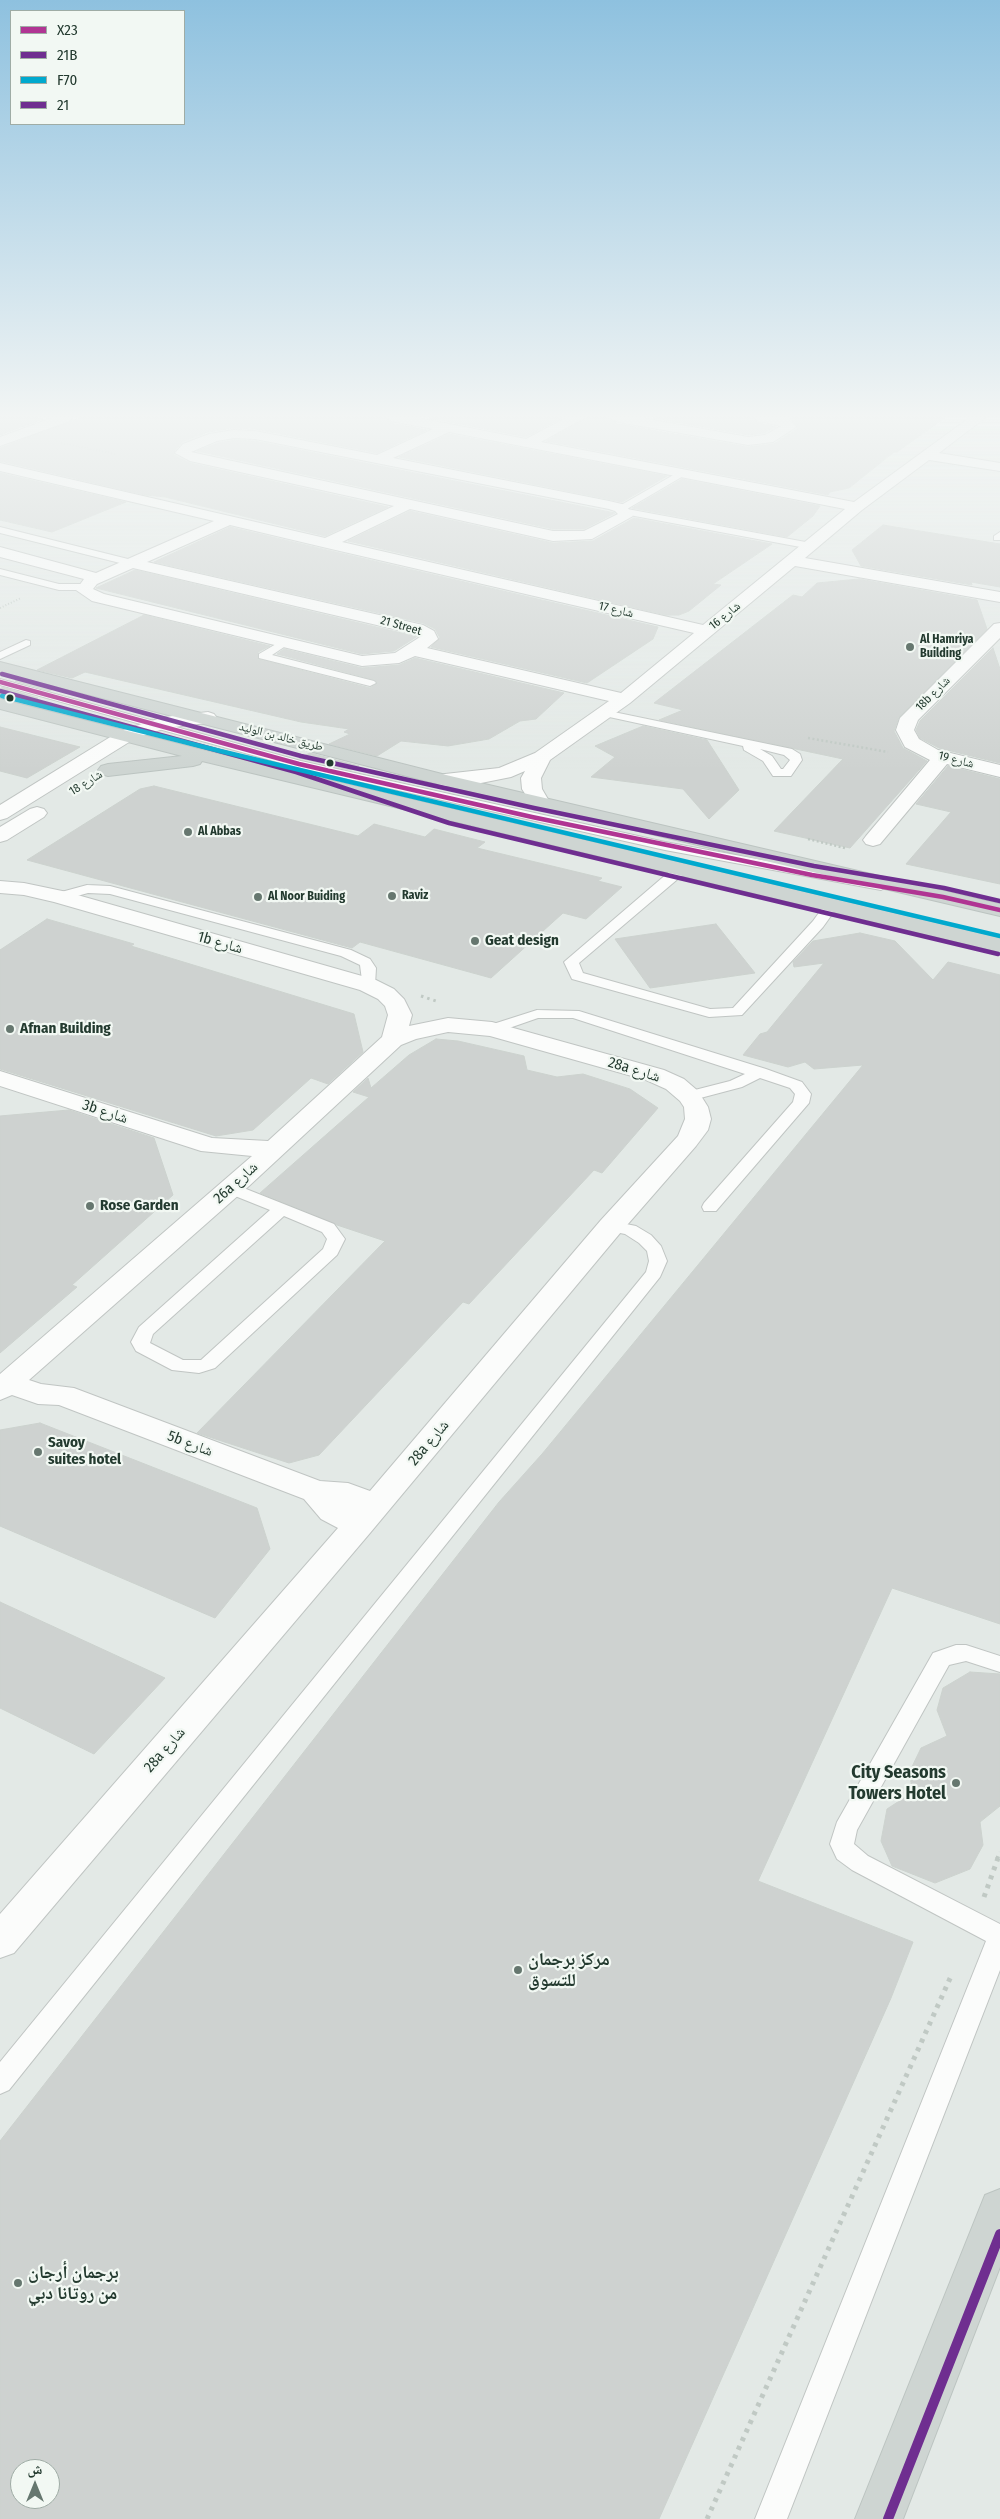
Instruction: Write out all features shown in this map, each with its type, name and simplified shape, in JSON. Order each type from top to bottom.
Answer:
[{"type":"main road","points":[[0,666],[159,724],[218,759]]},
{"type":"main road","points":[[0,704],[127,736],[159,724]]},
{"type":"main road","name":"طريق خالد بن الوليد","points":[[208,718],[445,780],[1000,910]]},
{"type":"main road","points":[[100,775],[162,762],[218,759],[1000,945]]},
{"type":"main road","points":[[879,2519],[1000,2210]]},
{"type":"street","points":[[91,583],[132,562],[192,536]]},
{"type":"street","name":"شارع 17","points":[[296,536],[707,631]]},
{"type":"street","points":[[328,543],[343,536]]},
{"type":"street","points":[[551,536],[570,538],[585,536]]},
{"type":"street","name":"شارع 16","points":[[445,780],[476,778],[504,773],[542,757],[614,706],[823,536]]},
{"type":"street","name":"21 Street","points":[[0,552],[91,583],[86,593],[98,598],[362,661],[399,658],[428,639],[428,635],[417,629],[132,562]]},
{"type":"street","points":[[794,561],[1000,597]]},
{"type":"street","name":"18b شارع","points":[[909,718],[1000,628]]},
{"type":"street","points":[[413,650],[614,706]]},
{"type":"street","name":"شارع 18","points":[[100,775],[159,724],[208,718]]},
{"type":"street","name":"شارع 19","points":[[909,718],[905,724],[907,736],[920,749],[942,758],[1000,771]]},
{"type":"street","name":"شارع 18","points":[[0,814],[127,736]]},
{"type":"street","name":"شارع 16","points":[[539,801],[532,789],[531,778],[542,757]]},
{"type":"street","points":[[873,840],[942,758]]},
{"type":"street","points":[[0,836],[50,805]]},
{"type":"street","name":"1b شارع","points":[[0,886],[59,897],[368,985],[386,994],[396,1004],[400,1015],[393,1040]]},
{"type":"street","name":"26a شارع","points":[[10,1381],[235,1184],[393,1040],[409,1033],[435,1027],[469,1025],[492,1028]]},
{"type":"street","name":"28a شارع","points":[[0,1941],[368,1515],[611,1226],[695,1130],[698,1118],[696,1107],[689,1096],[675,1084],[654,1074],[492,1028]]},
{"type":"street","name":"3b شارع","points":[[0,1078],[210,1146],[274,1149]]},
{"type":"street","name":"3b شارع","points":[[210,1146],[229,1162],[235,1184]]},
{"type":"street","name":"5b شارع","points":[[10,1381],[38,1394],[63,1395],[317,1492],[320,1499],[332,1511],[368,1515]]},
{"type":"lane","points":[[23,536],[132,562]]},
{"type":"lane","points":[[756,536],[811,546]]},
{"type":"lane","points":[[0,572],[59,587],[91,583]]},
{"type":"lane","points":[[0,656],[26,643]]},
{"type":"lane","points":[[283,643],[263,656],[370,683]]},
{"type":"lane","points":[[0,682],[159,724],[299,764],[451,814]]},
{"type":"lane","points":[[614,706],[751,740]]},
{"type":"lane","points":[[299,764],[664,846],[812,875],[943,896]]},
{"type":"lane","points":[[681,869],[571,962],[577,976],[710,1013],[736,1012],[818,924],[831,906]]},
{"type":"lane","points":[[492,1028],[537,1014],[574,1014],[761,1072],[796,1085],[803,1094],[803,1098],[710,1207]]},
{"type":"lane","points":[[689,1096],[728,1086],[761,1072]]},
{"type":"lane","points":[[235,1184],[282,1209],[328,1228],[336,1239],[331,1252],[208,1364],[198,1367],[179,1366],[143,1347],[140,1342],[145,1331],[282,1209]]},
{"type":"lane","points":[[0,2082],[654,1273],[658,1261],[655,1250],[645,1238],[630,1230],[611,1226]]},
{"type":"lane","points":[[771,2519],[1000,1937],[852,1858],[845,1852],[842,1836],[941,1659],[956,1653],[966,1653],[1000,1664]]},
{"type":"path","points":[[708,2519],[975,1922],[1000,1852]]},
{"type":"building","points":[[211,536],[267,536],[658,627],[653,639],[587,683],[431,647],[440,638],[435,629],[423,623],[154,562]]},
{"type":"building","points":[[359,536],[520,536],[553,543],[593,541],[603,536],[727,536],[772,544],[713,584],[721,585],[689,611],[679,615],[666,615],[348,541]]},
{"type":"building","points":[[870,536],[948,536],[1000,544],[1000,587],[971,582],[972,585],[861,566],[852,550]]},
{"type":"building","points":[[135,570],[416,637],[394,651],[362,654],[96,588]]},
{"type":"building","points":[[859,579],[977,600],[987,629],[899,717],[894,731],[903,748],[927,761],[850,848],[774,831],[843,759],[659,720],[683,710],[654,703],[793,595],[802,597],[817,583]]},
{"type":"building","points":[[144,615],[270,646],[258,652],[258,659],[370,688],[378,683],[375,680],[277,654],[284,649],[362,668],[399,665],[415,658],[564,693],[536,719],[520,721],[489,739],[448,746],[401,741],[377,756],[329,744],[350,734],[344,732],[349,729],[301,722],[85,672],[72,678],[37,670]]},
{"type":"building","points":[[993,648],[1000,669],[1000,763],[939,748],[920,738],[916,730],[920,721]]},
{"type":"building","points":[[19,679],[55,688],[50,691],[15,681]]},
{"type":"building","points":[[2,687],[38,698],[27,704],[0,697]]},
{"type":"building","points":[[643,726],[707,740],[739,790],[709,819],[683,789],[591,777],[615,757],[595,746]]},
{"type":"building","points":[[0,727],[80,747],[27,778],[0,771]]},
{"type":"building","points":[[310,753],[359,766],[351,770],[299,758]]},
{"type":"building","points":[[948,766],[1000,779],[1000,884],[906,864],[951,812],[916,804]]},
{"type":"building","points":[[154,786],[358,836],[374,824],[425,837],[434,829],[485,842],[477,848],[602,878],[598,881],[622,887],[586,919],[563,913],[491,978],[360,942],[352,948],[27,860],[140,789]]},
{"type":"building","points":[[47,919],[134,944],[131,946],[354,1014],[363,1052],[328,1084],[311,1078],[253,1130],[216,1136],[0,1069],[0,950]]},
{"type":"building","points":[[716,924],[755,973],[650,988],[615,939]]},
{"type":"building","name":"مركز برجمان للتسوق","points":[[860,933],[895,941],[933,980],[948,962],[1000,975],[1000,1624],[892,1588],[758,1881],[913,1942],[891,1998],[659,2519],[0,2519],[0,2141],[499,1502],[542,1454],[863,1065],[814,1069],[805,1062],[788,1067],[743,1055],[760,1034],[767,1032],[824,963],[794,967],[793,962],[813,941]]},
{"type":"building","points":[[436,1039],[458,1041],[524,1056],[527,1070],[557,1077],[583,1074],[630,1089],[658,1108],[602,1173],[594,1170],[469,1304],[463,1302],[319,1455],[289,1463],[197,1433],[385,1241],[337,1225],[260,1193],[369,1097],[353,1092],[368,1078],[371,1088],[409,1055]]},
{"type":"building","points":[[69,1110],[154,1138],[173,1195],[72,1285],[77,1287],[0,1353],[0,1116]]},
{"type":"building","points":[[40,1423],[257,1508],[270,1549],[215,1618],[0,1526],[0,1430]]},
{"type":"building","points":[[0,1602],[165,1678],[94,1754],[0,1708]]},
{"type":"building","name":"City Seasons Towers Hotel","points":[[970,1672],[1000,1674],[1000,1806],[980,1822],[983,1845],[970,1869],[935,1883],[892,1866],[881,1841],[887,1809],[913,1792],[909,1773],[921,1748],[947,1736],[937,1710],[943,1688]]},
{"type":"transit line","name":"21","points":[[2,674],[301,756],[534,808],[814,866],[944,888],[1000,901]]},
{"type":"transit line","name":"X23","points":[[0,682],[299,764],[532,817],[812,875],[943,897],[1000,910]]},
{"type":"transit line","name":"21B","points":[[0,691],[296,772],[449,823],[998,954]]},
{"type":"transit line","name":"F70","points":[[2,696],[220,751],[1000,936]]},
{"type":"transit line","name":"21B","points":[[888,2519],[1000,2234]]},
{"type":"place","name":"Al Hamriya Building","points":[[910,647]]},
{"type":"place","name":"Al Abbas","points":[[188,832]]},
{"type":"place","name":"Raviz","points":[[392,896]]},
{"type":"place","name":"Al Noor Buiding","points":[[258,897]]},
{"type":"place","name":"Geat design","points":[[475,941]]},
{"type":"place","name":"Afnan Building","points":[[10,1029]]},
{"type":"place","name":"Rose Garden","points":[[90,1206]]},
{"type":"place","name":"Savoy suites hotel","points":[[38,1452]]},
{"type":"place","name":"City Seasons Towers Hotel","points":[[956,1783]]},
{"type":"place","name":"مركز برجمان للتسوق","points":[[518,1970]]},
{"type":"place","name":"برجمان أرجان من روتانا دبي","points":[[18,2283]]}]
